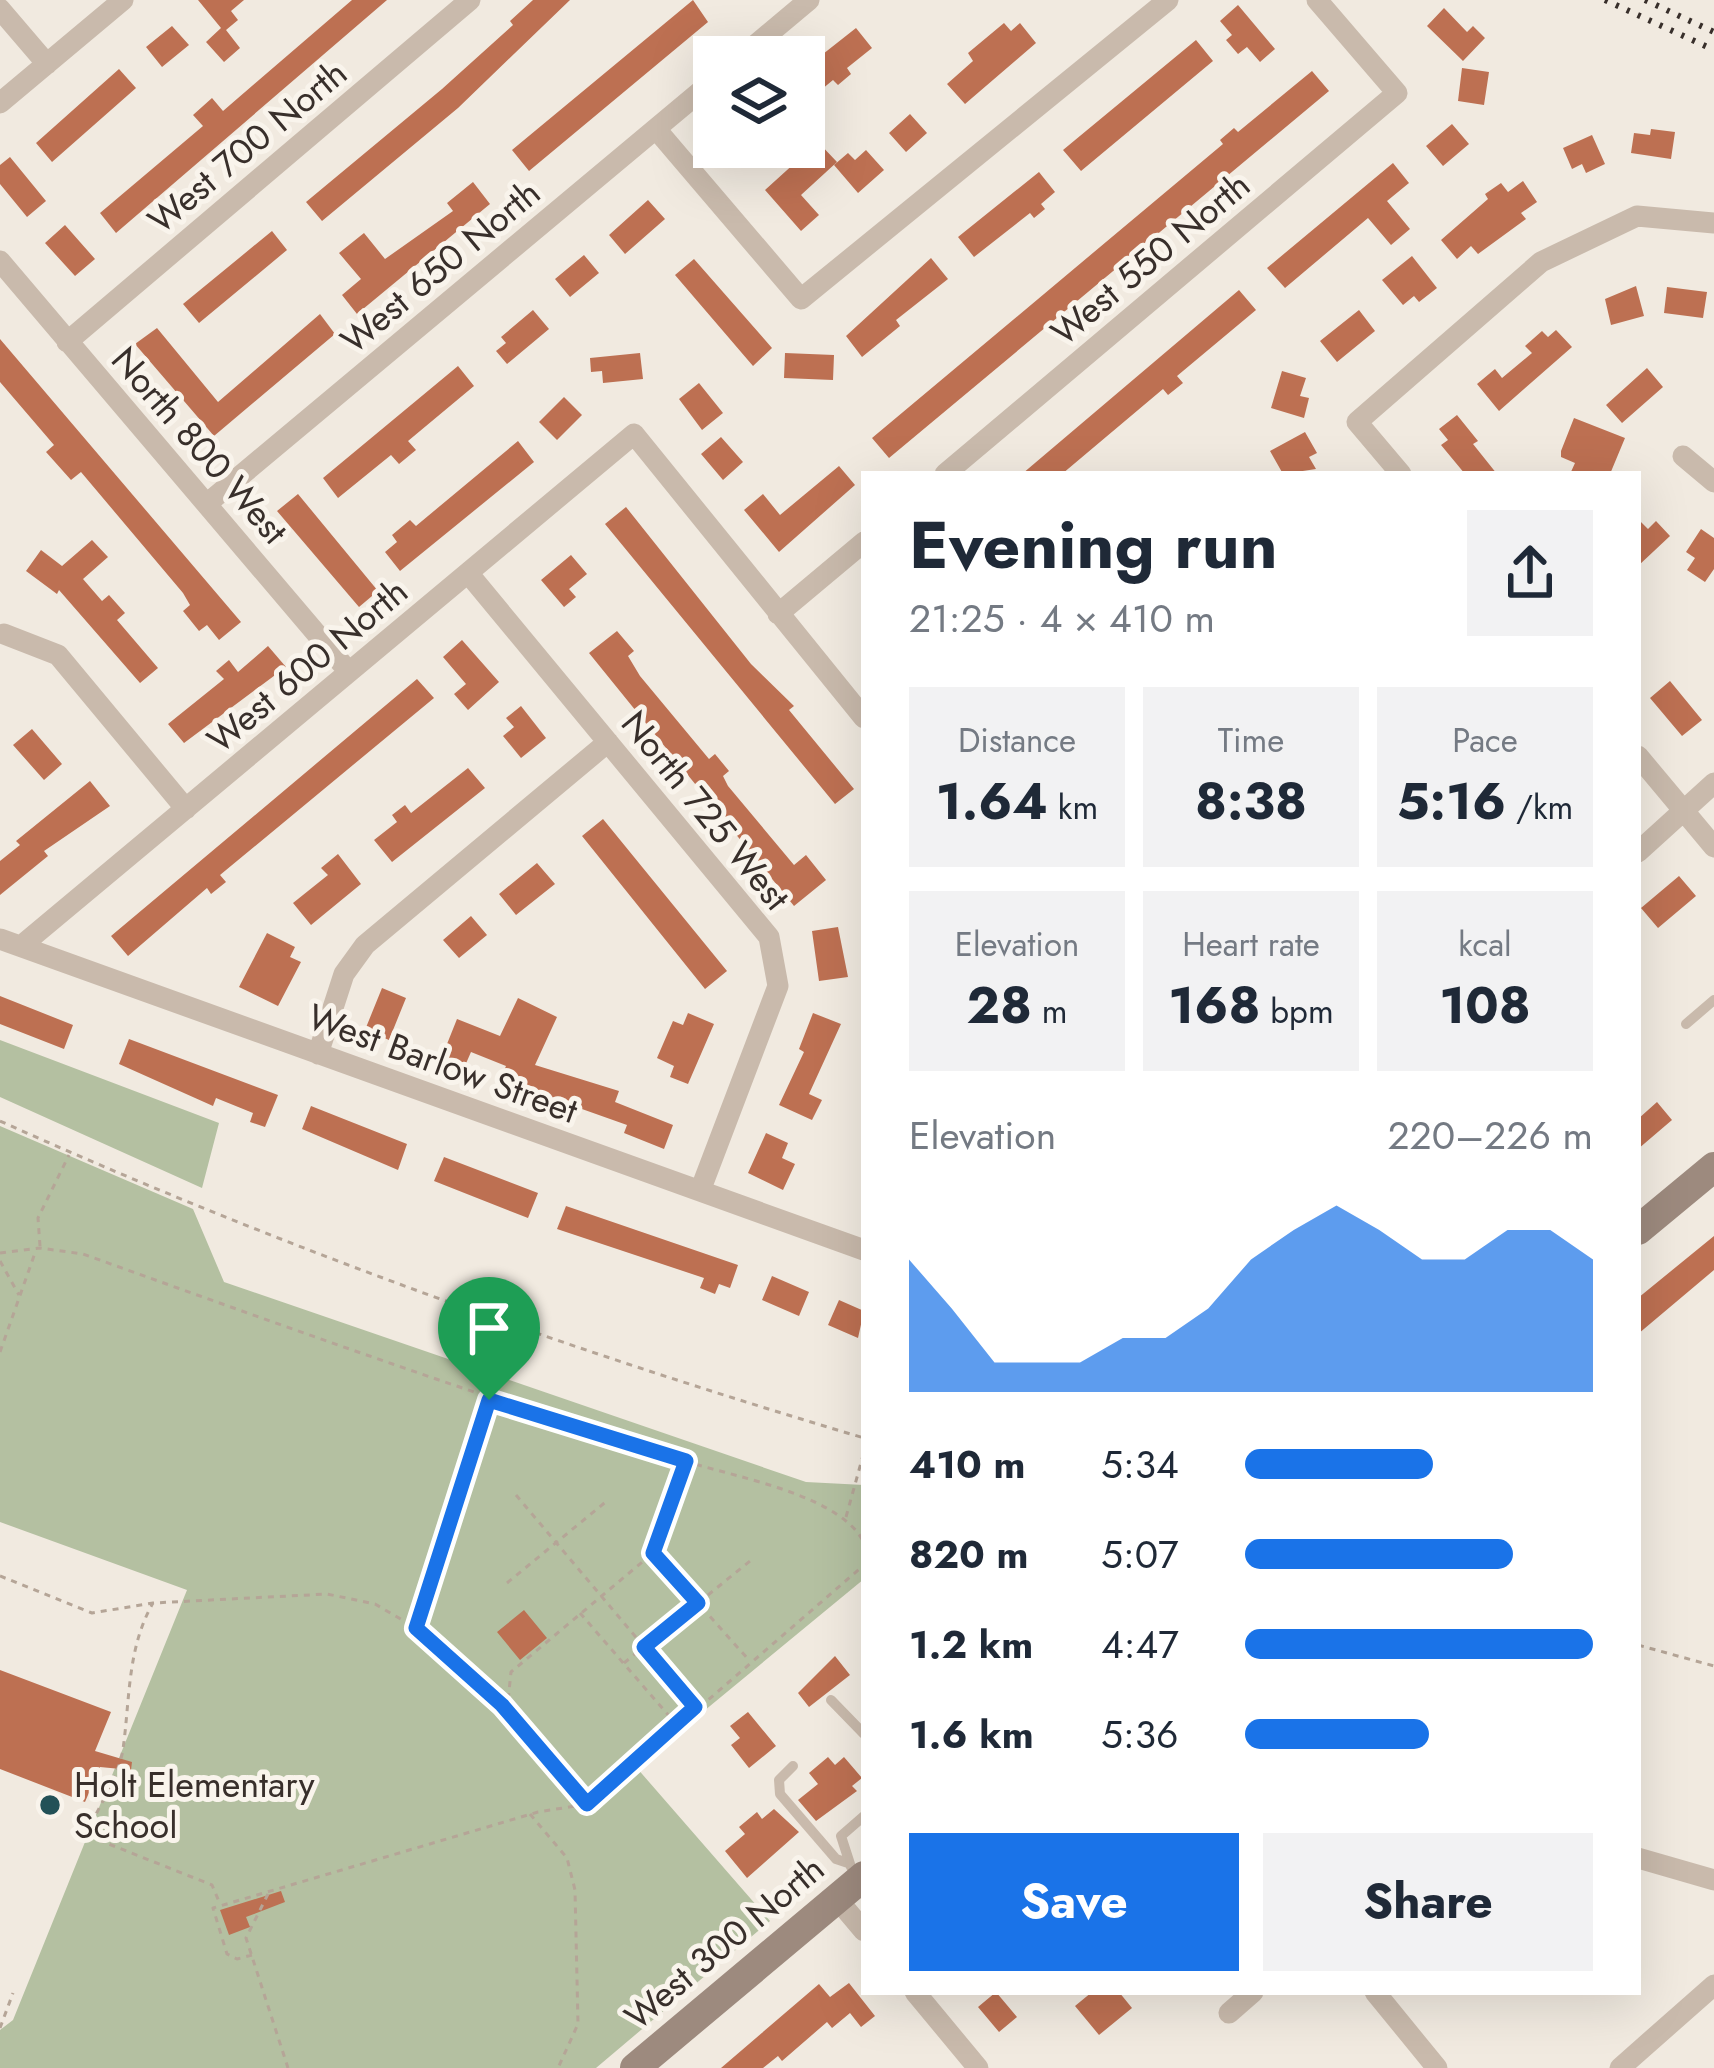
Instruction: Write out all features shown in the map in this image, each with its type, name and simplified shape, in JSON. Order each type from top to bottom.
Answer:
[{"type":"main road","points":[[1641,1228],[1714,1167]]},
{"type":"main road","name":"West 300 North","points":[[635,2068],[837,1899],[858,1872]]},
{"type":"street","points":[[0,103],[123,0]]},
{"type":"street","name":"West 700 North","points":[[67,342],[470,0]]},
{"type":"street","points":[[766,36],[809,0]]},
{"type":"street","points":[[656,128],[801,299],[1168,0]]},
{"type":"street","name":"West 550 North","points":[[949,471],[1397,93],[1316,0]]},
{"type":"street","points":[[0,8],[47,64]]},
{"type":"street","name":"West 650 North","points":[[209,502],[693,97]]},
{"type":"street","points":[[1398,471],[1357,422],[1541,262],[1637,215],[1708,221]]},
{"type":"street","name":"North 800 West","points":[[0,261],[349,672]]},
{"type":"street","name":"West 600 North","points":[[10,942],[186,809],[634,434],[778,614]]},
{"type":"street","points":[[1683,456],[1714,482]]},
{"type":"street","points":[[861,545],[778,614],[861,714]]},
{"type":"street","name":"North 725 West","points":[[468,573],[769,937],[778,986],[700,1191]]},
{"type":"street","points":[[4,634],[58,655],[186,809]]},
{"type":"street","points":[[318,1054],[344,974],[365,945],[608,742]]},
{"type":"street","points":[[1641,760],[1714,847]]},
{"type":"street","points":[[1641,850],[1714,783]]},
{"type":"street","name":"West Barlow Street","points":[[10,942],[861,1249]]},
{"type":"street","points":[[1641,1859],[1714,1880]]},
{"type":"street","points":[[837,1899],[861,1927]]},
{"type":"street","points":[[1620,2068],[1714,1985]]},
{"type":"street","points":[[918,1995],[979,2068]]},
{"type":"street","points":[[1229,2013],[1250,1995]]},
{"type":"street","points":[[1377,1995],[1437,2068]]},
{"type":"lane","points":[[1686,1024],[1714,1000]]},
{"type":"lane","points":[[831,1700],[861,1731]]},
{"type":"lane","points":[[793,1766],[779,1780],[780,1794],[836,1859],[858,1872]]},
{"type":"lane","points":[[858,1872],[842,1836],[861,1819]]},
{"type":"path","points":[[0,1121],[252,1232],[509,1327],[861,1437]]},
{"type":"path","points":[[0,1352],[37,1251],[38,1218],[70,1153]]},
{"type":"path","points":[[0,1253],[83,1255],[489,1400],[796,1495],[846,1519],[861,1539]]},
{"type":"path","points":[[0,1261],[20,1297]]},
{"type":"path","points":[[416,1628],[509,1327]]},
{"type":"path","points":[[507,1711],[511,1672],[653,1553],[686,1461]]},
{"type":"path","points":[[846,1519],[861,1463]]},
{"type":"path","points":[[516,1495],[695,1707]]},
{"type":"path","points":[[507,1583],[608,1499]]},
{"type":"path","points":[[653,1553],[750,1662]]},
{"type":"path","points":[[624,1664],[750,1562]]},
{"type":"path","points":[[252,1955],[237,1959],[227,1954],[213,1908],[530,1814],[587,1804],[861,1568]]},
{"type":"path","points":[[0,1576],[92,1613],[153,1603],[327,1594],[375,1604],[416,1628],[507,1711],[587,1804]]},
{"type":"path","points":[[86,1835],[123,1752],[123,1716],[135,1654],[153,1603]]},
{"type":"path","points":[[579,1612],[676,1724]]},
{"type":"path","points":[[1641,1646],[1714,1666]]},
{"type":"path","points":[[530,1814],[567,1858],[575,1890],[578,2024],[558,2068]]},
{"type":"path","points":[[76,1832],[212,1885],[221,1906]]},
{"type":"path","points":[[269,1893],[246,1938],[288,2068]]},
{"type":"path","points":[[0,2028],[13,1993]]},
{"type":"green space","points":[[0,1040],[219,1123],[202,1188],[0,1097]]},
{"type":"green space","points":[[0,1126],[193,1209],[224,1282],[806,1482],[861,1485],[861,1581],[636,1767],[770,1921],[596,2068],[0,2068],[0,2030],[13,2020],[187,1590],[0,1522]]},
{"type":"building","points":[[198,0],[244,0],[231,11],[238,20],[226,30],[240,48],[224,62],[206,42],[221,28]]},
{"type":"building","points":[[352,0],[387,0],[116,233],[100,213],[203,126],[193,115],[212,98],[223,111]]},
{"type":"building","points":[[533,0],[570,0],[458,108],[322,221],[306,202],[442,89],[513,25],[510,21]]},
{"type":"building","points":[[693,0],[708,22],[529,171],[512,150]]},
{"type":"building","points":[[1238,5],[1275,49],[1260,62],[1247,47],[1238,54],[1226,40],[1232,35],[1220,21]]},
{"type":"building","points":[[1444,8],[1467,32],[1473,26],[1485,38],[1463,61],[1427,26]]},
{"type":"building","points":[[1004,23],[1011,31],[1020,23],[1036,43],[965,104],[947,84],[973,61],[968,53]]},
{"type":"building","points":[[172,26],[189,45],[162,67],[146,47]]},
{"type":"building","points":[[856,28],[872,48],[847,68],[851,74],[838,85],[833,80],[825,87],[825,52]]},
{"type":"building","points":[[1196,40],[1213,61],[1081,171],[1063,150]]},
{"type":"building","points":[[1462,68],[1489,72],[1484,105],[1458,101]]},
{"type":"building","points":[[119,69],[136,88],[52,162],[36,143]]},
{"type":"building","points":[[1312,71],[1329,91],[889,458],[872,438],[1223,144],[1220,140],[1234,128],[1238,132]]},
{"type":"building","points":[[910,114],[927,133],[906,152],[889,133]]},
{"type":"building","points":[[1452,124],[1469,144],[1443,166],[1426,146]]},
{"type":"building","points":[[1651,129],[1675,132],[1671,159],[1631,153],[1634,133],[1650,135]]},
{"type":"building","points":[[1592,135],[1605,164],[1586,173],[1582,164],[1572,169],[1563,148]]},
{"type":"building","points":[[825,149],[837,162],[801,195],[819,215],[801,231],[765,190],[789,168],[825,168]]},
{"type":"building","points":[[866,150],[884,170],[858,193],[834,165],[848,153],[855,160]]},
{"type":"building","points":[[10,157],[46,201],[27,217],[0,184],[0,165]]},
{"type":"building","points":[[1393,163],[1409,183],[1387,201],[1410,229],[1391,245],[1368,218],[1285,288],[1267,268]]},
{"type":"building","points":[[1039,172],[1055,192],[1041,204],[1045,209],[1034,218],[1030,213],[974,257],[958,237]]},
{"type":"building","points":[[1523,181],[1537,202],[1521,213],[1526,219],[1478,254],[1471,246],[1457,259],[1441,240],[1488,199],[1485,194],[1501,183],[1508,192]]},
{"type":"building","points":[[473,182],[490,204],[357,314],[342,295],[361,279],[339,253],[364,233],[385,259],[453,211],[447,203]]},
{"type":"building","points":[[648,200],[665,219],[625,254],[609,235]]},
{"type":"building","points":[[65,225],[95,259],[75,276],[45,243]]},
{"type":"building","points":[[272,231],[287,250],[199,323],[183,304]]},
{"type":"building","points":[[584,255],[599,273],[570,297],[555,279]]},
{"type":"building","points":[[1412,256],[1437,288],[1419,302],[1414,296],[1403,305],[1382,280]]},
{"type":"building","points":[[931,258],[948,279],[896,320],[900,326],[862,357],[846,336]]},
{"type":"building","points":[[694,259],[772,348],[753,366],[675,275]]},
{"type":"building","points":[[1636,286],[1644,316],[1611,325],[1605,299]]},
{"type":"building","points":[[1667,287],[1707,292],[1703,318],[1664,313]]},
{"type":"building","points":[[1239,290],[1256,310],[1177,376],[1183,383],[1168,395],[1163,389],[1066,471],[1026,471]]},
{"type":"building","points":[[533,310],[549,329],[507,364],[496,351],[506,343],[501,337]]},
{"type":"building","points":[[1359,310],[1375,331],[1337,362],[1320,341]]},
{"type":"building","points":[[320,314],[335,334],[214,436],[135,344],[157,328],[218,402]]},
{"type":"building","points":[[1556,330],[1572,347],[1499,411],[1477,384],[1495,369],[1502,378],[1532,353],[1525,346],[1542,331],[1548,337]]},
{"type":"building","points":[[0,339],[241,622],[219,640],[207,625],[199,631],[183,611],[190,605],[183,593],[81,472],[71,480],[46,452],[54,445],[0,382]]},
{"type":"building","points":[[640,353],[643,379],[603,383],[602,371],[591,372],[590,358]]},
{"type":"building","points":[[785,353],[834,355],[833,380],[784,378]]},
{"type":"building","points":[[458,366],[474,386],[408,441],[416,450],[399,464],[391,455],[338,498],[323,478]]},
{"type":"building","points":[[1647,368],[1663,387],[1622,423],[1606,405]]},
{"type":"building","points":[[1282,371],[1306,378],[1300,396],[1309,398],[1304,418],[1271,408]]},
{"type":"building","points":[[699,383],[723,413],[702,430],[679,399]]},
{"type":"building","points":[[564,397],[582,415],[557,440],[539,422]]},
{"type":"building","points":[[1457,415],[1495,471],[1463,471],[1441,445],[1448,440],[1439,429]]},
{"type":"building","points":[[1574,418],[1625,438],[1611,471],[1571,471],[1575,463],[1561,457]]},
{"type":"building","points":[[1305,432],[1317,453],[1309,457],[1316,469],[1281,471],[1270,451]]},
{"type":"building","points":[[721,437],[743,462],[723,480],[701,454]]},
{"type":"building","points":[[518,441],[534,462],[400,571],[385,552],[397,542],[392,535],[410,520],[416,526]]},
{"type":"building","points":[[839,466],[855,485],[779,552],[744,510],[763,494],[780,515]]},
{"type":"building","points":[[298,494],[378,591],[359,607],[277,511]]},
{"type":"building","points":[[626,507],[751,664],[794,706],[789,710],[854,789],[835,804],[605,524]]},
{"type":"building","points":[[1656,521],[1670,536],[1641,563],[1641,522],[1648,529]]},
{"type":"building","points":[[1701,529],[1714,538],[1714,569],[1705,582],[1687,570],[1695,558],[1686,552]]},
{"type":"building","points":[[92,540],[108,557],[83,579],[102,601],[109,595],[125,613],[117,620],[158,668],[140,683],[59,590],[57,594],[26,571],[41,550],[62,566]]},
{"type":"building","points":[[571,555],[587,574],[569,589],[576,597],[564,607],[541,580]]},
{"type":"building","points":[[617,631],[634,651],[628,656],[640,676],[709,759],[715,754],[729,771],[723,776],[728,786],[794,865],[806,855],[826,880],[794,906],[589,653]]},
{"type":"building","points":[[462,640],[499,682],[468,710],[454,694],[466,684],[443,657]]},
{"type":"building","points":[[268,646],[286,667],[184,743],[168,724],[224,679],[216,671],[229,660],[238,672]]},
{"type":"building","points":[[417,679],[434,698],[220,875],[226,882],[211,894],[207,888],[128,956],[111,936]]},
{"type":"building","points":[[1670,681],[1702,720],[1682,736],[1650,698]]},
{"type":"building","points":[[521,706],[546,738],[521,758],[503,736],[514,727],[506,718]]},
{"type":"building","points":[[32,729],[62,764],[44,780],[13,745]]},
{"type":"building","points":[[468,768],[485,788],[392,862],[374,840],[397,822],[392,815],[405,805],[411,813]]},
{"type":"building","points":[[90,781],[110,806],[44,851],[48,856],[0,895],[0,861],[20,845],[16,841]]},
{"type":"building","points":[[603,819],[727,971],[705,989],[582,836]]},
{"type":"building","points":[[338,854],[361,884],[311,925],[293,903],[328,875],[321,868]]},
{"type":"building","points":[[537,863],[555,884],[516,915],[499,894]]},
{"type":"building","points":[[1679,876],[1696,896],[1658,928],[1641,908]]},
{"type":"building","points":[[471,916],[487,935],[459,958],[443,940]]},
{"type":"building","points":[[838,927],[848,977],[819,981],[812,931]]},
{"type":"building","points":[[267,933],[295,947],[290,957],[301,962],[278,1006],[239,987]]},
{"type":"building","points":[[382,988],[406,998],[389,1040],[365,1030]]},
{"type":"building","points":[[0,996],[73,1025],[64,1049],[0,1024]]},
{"type":"building","points":[[518,998],[557,1017],[535,1065],[619,1091],[615,1102],[673,1125],[664,1149],[624,1133],[627,1125],[500,1080],[506,1066],[471,1052],[464,1068],[441,1059],[457,1019],[500,1036]]},
{"type":"building","points":[[688,1013],[714,1024],[688,1084],[670,1077],[674,1066],[657,1058],[673,1021],[683,1025]]},
{"type":"building","points":[[813,1013],[841,1024],[809,1094],[822,1100],[812,1120],[779,1105],[804,1052],[799,1049]]},
{"type":"building","points":[[129,1039],[278,1095],[265,1127],[250,1122],[253,1113],[216,1098],[213,1106],[119,1064]]},
{"type":"building","points":[[1657,1102],[1672,1120],[1641,1146],[1641,1116]]},
{"type":"building","points":[[311,1106],[407,1144],[398,1170],[302,1129]]},
{"type":"building","points":[[766,1133],[788,1143],[782,1158],[795,1164],[783,1190],[748,1173]]},
{"type":"building","points":[[444,1157],[538,1193],[528,1218],[434,1181]]},
{"type":"building","points":[[566,1206],[738,1265],[730,1288],[719,1284],[715,1294],[700,1288],[704,1278],[557,1229]]},
{"type":"building","points":[[1714,1236],[1714,1270],[1641,1331],[1641,1296]]},
{"type":"building","points":[[772,1276],[809,1292],[799,1316],[762,1300]]},
{"type":"building","points":[[839,1300],[861,1310],[858,1338],[828,1325]]},
{"type":"building","points":[[524,1610],[547,1638],[520,1660],[497,1632]]},
{"type":"building","points":[[835,1656],[850,1675],[809,1707],[798,1693]]},
{"type":"building","points":[[0,1670],[111,1712],[95,1751],[132,1762],[131,1770],[100,1767],[85,1802],[0,1769]]},
{"type":"building","points":[[748,1712],[776,1746],[749,1768],[731,1745],[740,1738],[730,1726]]},
{"type":"building","points":[[828,1757],[835,1765],[844,1757],[861,1779],[852,1786],[857,1791],[816,1821],[798,1800],[818,1784],[809,1773]]},
{"type":"building","points":[[774,1809],[799,1832],[747,1878],[725,1851],[745,1834],[739,1827],[757,1812],[762,1819]]},
{"type":"building","points":[[281,1891],[285,1902],[246,1917],[250,1927],[229,1935],[220,1910]]},
{"type":"building","points":[[849,1983],[875,2016],[861,2027],[850,2013],[832,2028],[827,2022],[782,2061],[778,2056],[763,2068],[721,2068],[819,1984],[830,1997]]},
{"type":"building","points":[[999,1995],[1017,2017],[999,2032],[978,2007]]},
{"type":"building","points":[[1088,1995],[1121,1995],[1132,2008],[1099,2035],[1075,2006]]},
{"type":"railway","points":[[1605,0],[1714,50]]},
{"type":"railway","points":[[1645,0],[1714,32]]},
{"type":"place","name":"Holt Elementary School","points":[[50,1805]]},
{"type":"route","points":[[489,1400],[686,1461],[653,1553],[698,1603],[644,1647],[695,1707],[587,1804],[502,1705],[416,1628],[489,1400]]}]
